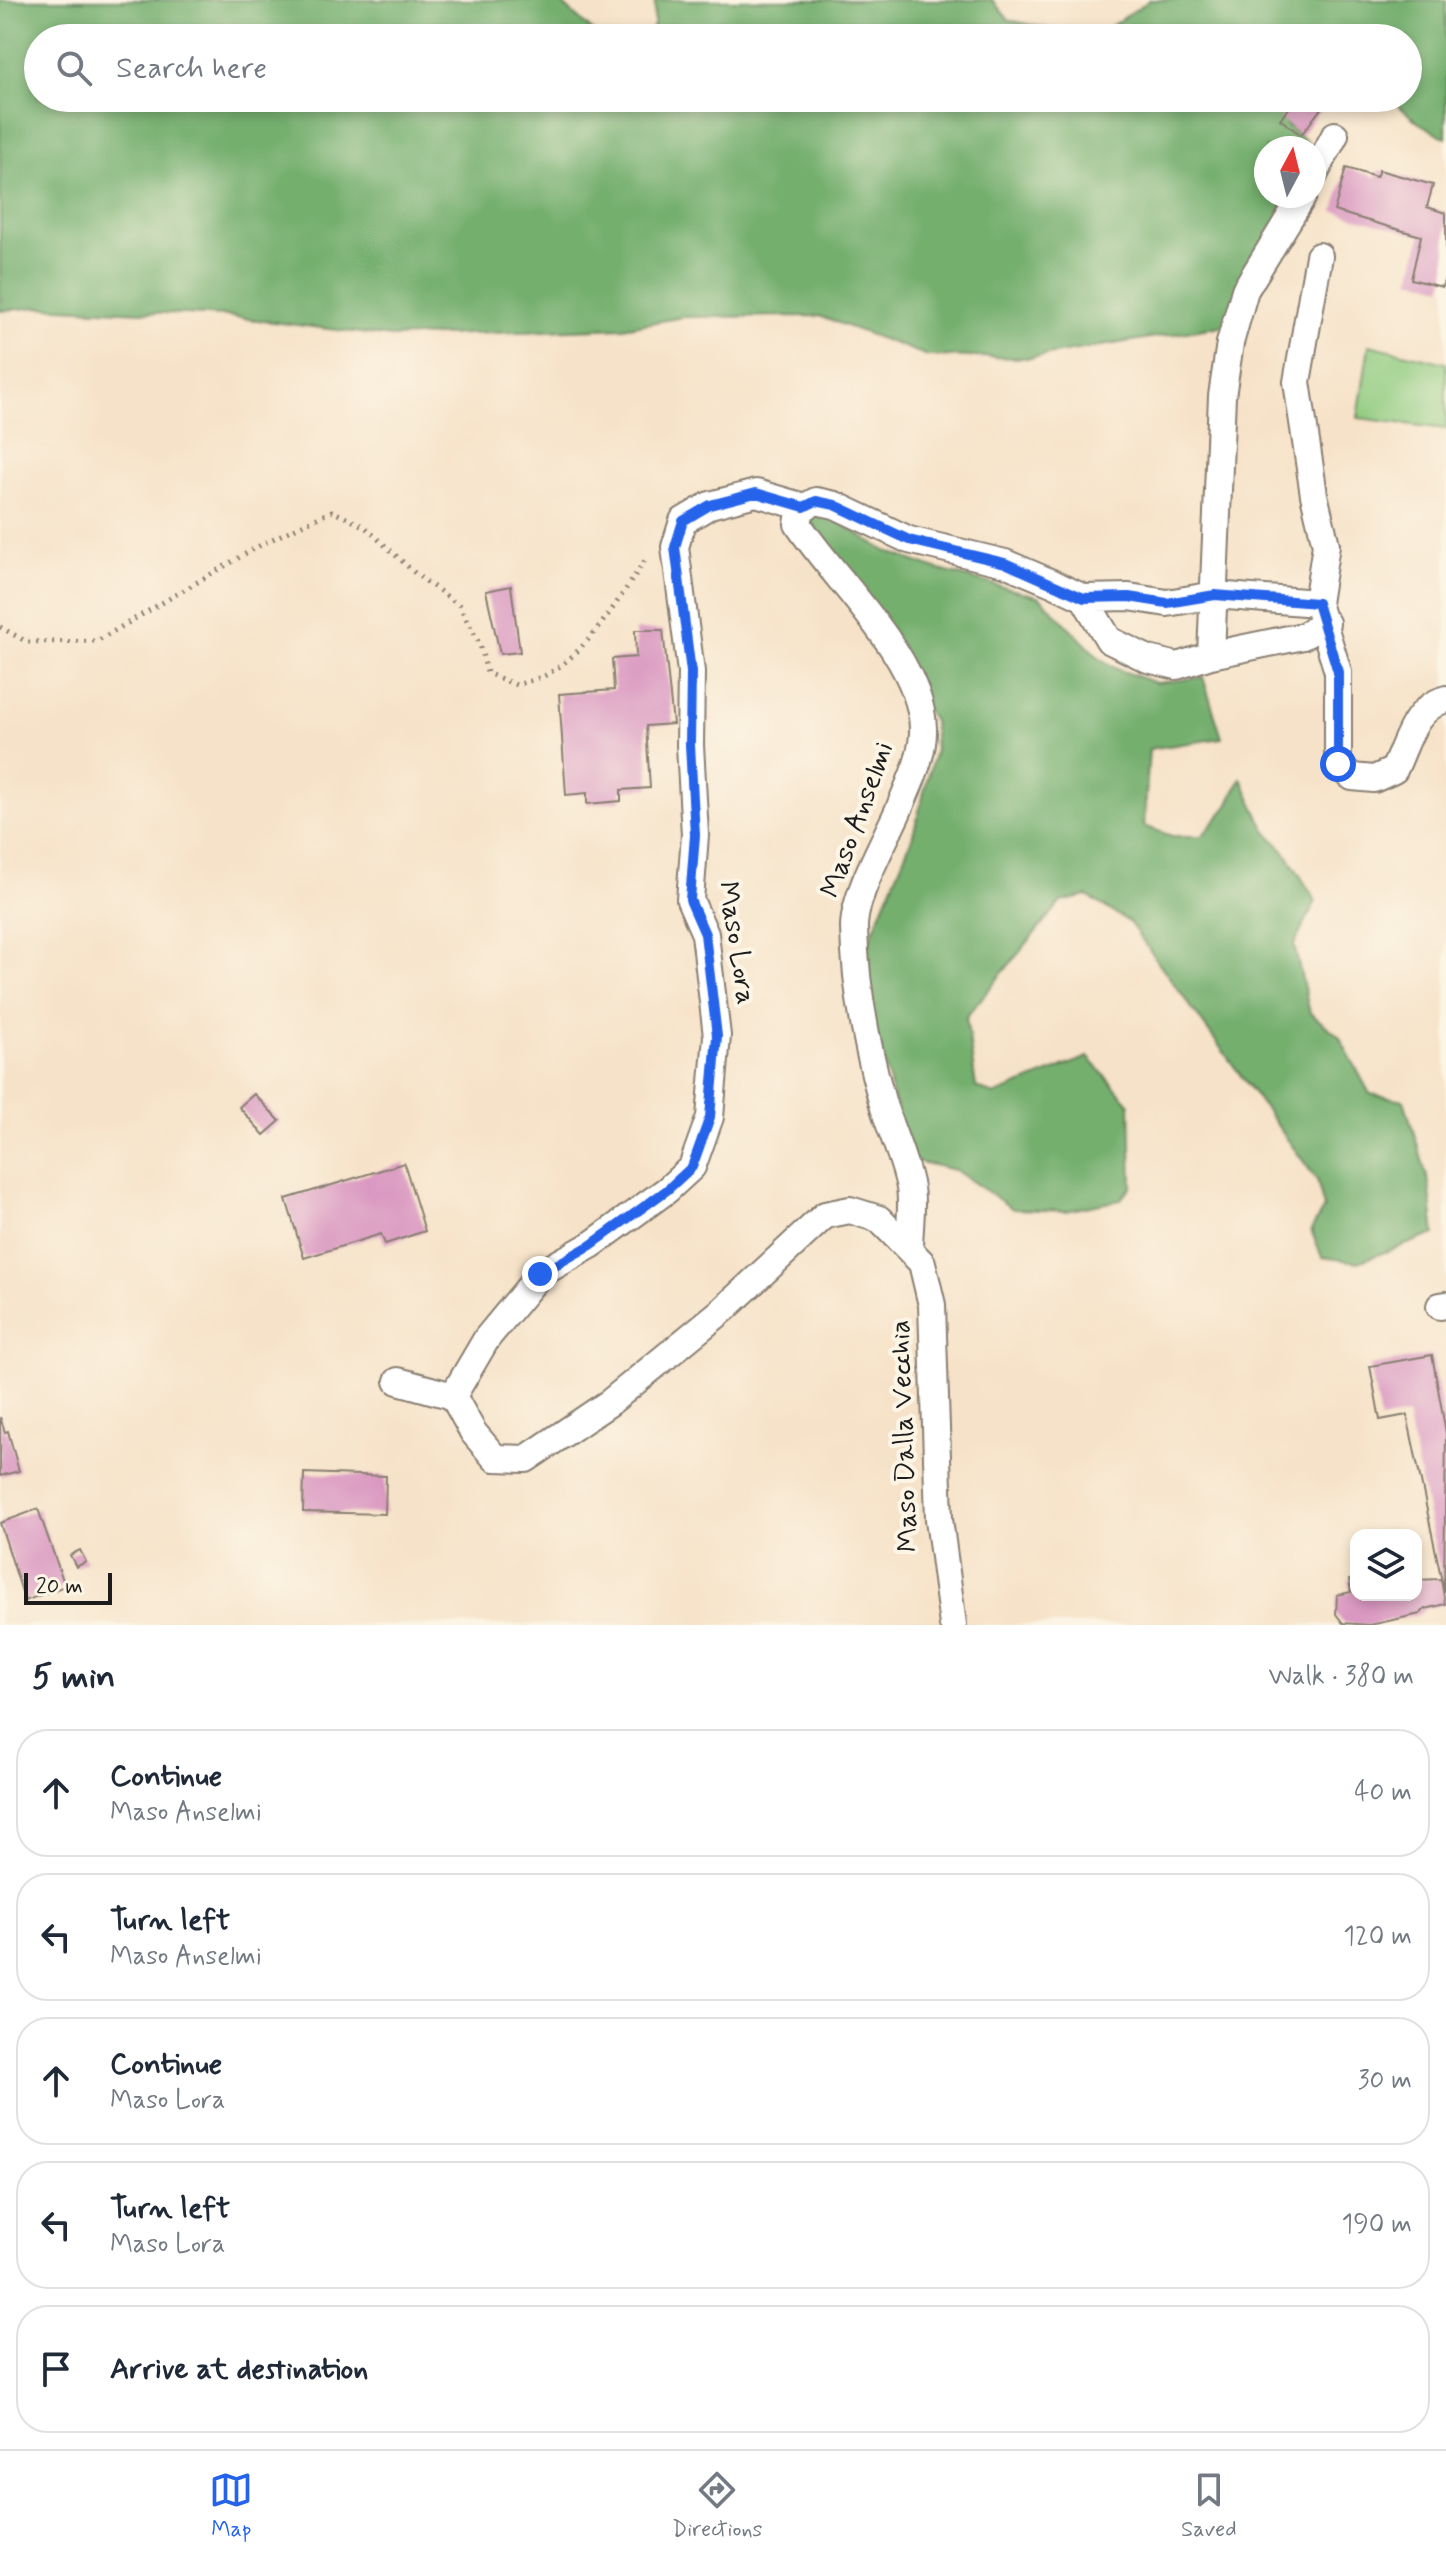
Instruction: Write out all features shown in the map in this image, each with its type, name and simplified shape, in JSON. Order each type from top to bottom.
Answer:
[{"type":"street","points":[[1326,152],[1335,135]]},
{"type":"street","points":[[1211,655],[1221,412],[1230,343],[1245,290],[1297,208]]},
{"type":"street","points":[[1319,256],[1297,382],[1311,482],[1326,545],[1322,613],[1338,672],[1338,764],[1352,777],[1374,779],[1394,770],[1418,715],[1432,703],[1446,699]]},
{"type":"street","name":"Maso Lora","points":[[453,1396],[487,1338],[540,1274],[591,1245],[667,1190],[692,1167],[710,1117],[717,1036],[705,934],[690,900],[695,835],[690,745],[691,672],[675,547],[683,521],[710,505],[756,493],[804,507]]},
{"type":"street","points":[[804,507],[816,501],[835,505],[909,540],[1005,563],[1084,598],[1129,597],[1167,603],[1215,595],[1322,613]]},
{"type":"street","name":"Maso Anselmi","points":[[804,507],[798,524],[869,613],[897,655],[914,691],[923,728],[916,768],[862,894],[854,925],[866,1031],[882,1101],[910,1189],[909,1249]]},
{"type":"street","points":[[1084,598],[1109,640],[1148,659],[1177,666],[1211,655],[1303,636],[1322,613]]},
{"type":"street","points":[[398,1381],[453,1396],[473,1432],[495,1458],[526,1459],[609,1403],[672,1353],[825,1215],[850,1210],[879,1219],[909,1249]]},
{"type":"street","name":"Maso Dalla Vecchia","points":[[909,1249],[922,1263],[932,1305],[939,1519],[953,1625]]},
{"type":"path","points":[[0,627],[27,642],[97,641],[264,543],[332,511],[365,527],[417,575],[459,605],[480,645],[487,673],[516,685],[547,675],[577,649],[608,613],[650,553]]},
{"type":"green space","points":[[0,0],[558,0],[585,24],[24,24],[24,112],[1296,112],[1286,125],[1299,136],[1254,136],[1254,208],[1290,208],[1228,325],[1029,358],[928,356],[819,316],[683,317],[623,328],[391,337],[226,316],[38,307],[0,311]]},
{"type":"green space","points":[[655,0],[992,0],[1009,20],[1027,24],[654,24]]},
{"type":"green space","points":[[1150,0],[1446,0],[1446,138],[1406,112],[1422,112],[1422,24],[1114,24]]},
{"type":"green space","points":[[1369,345],[1446,363],[1446,429],[1358,418]]},
{"type":"green space","points":[[826,514],[886,551],[936,569],[1040,597],[1100,659],[1117,669],[1156,683],[1203,677],[1222,738],[1149,749],[1144,826],[1172,836],[1202,836],[1228,806],[1241,778],[1266,831],[1286,853],[1316,901],[1294,945],[1310,1013],[1339,1036],[1370,1094],[1404,1100],[1429,1183],[1435,1234],[1358,1262],[1322,1257],[1311,1230],[1324,1208],[1317,1180],[1129,922],[1087,896],[1061,902],[966,1017],[976,1087],[994,1095],[1088,1057],[1130,1104],[1132,1186],[1120,1200],[1066,1211],[1013,1209],[955,1170],[910,1160],[865,990],[869,941],[912,838],[935,750],[933,721],[807,515]]},
{"type":"building","points":[[1286,112],[1318,112],[1301,135],[1280,119]]},
{"type":"building","points":[[1346,168],[1376,177],[1379,170],[1433,185],[1427,207],[1446,213],[1446,275],[1442,287],[1411,279],[1421,236],[1334,211]]},
{"type":"building","points":[[511,586],[520,652],[500,654],[486,591]]},
{"type":"building","points":[[635,630],[663,630],[673,724],[646,726],[650,788],[621,790],[621,801],[587,804],[587,793],[566,795],[559,694],[614,690],[612,659],[636,657]]},
{"type":"building","points":[[254,1094],[280,1121],[264,1135],[239,1107]]},
{"type":"building","points":[[404,1163],[425,1231],[385,1244],[381,1234],[304,1258],[286,1199]]},
{"type":"building","points":[[1432,1355],[1446,1433],[1444,1591],[1407,1415],[1380,1420],[1370,1366]]},
{"type":"building","points":[[0,1417],[5,1432],[8,1431],[19,1471],[0,1476]]},
{"type":"building","points":[[304,1473],[386,1476],[385,1514],[303,1512]]},
{"type":"building","points":[[38,1509],[65,1586],[25,1601],[0,1523]]},
{"type":"building","points":[[80,1550],[86,1562],[76,1567],[70,1555]]},
{"type":"building","points":[[1441,1579],[1445,1604],[1425,1609],[1420,1614],[1370,1625],[1343,1623],[1336,1614],[1337,1595],[1350,1592],[1350,1601],[1422,1601],[1422,1580]]},
{"type":"route","points":[[540,1274],[591,1245],[667,1190],[692,1167],[710,1117],[717,1036],[705,934],[690,900],[695,835],[690,745],[691,672],[675,547],[683,521],[710,505],[756,493],[804,507],[816,501],[835,505],[909,540],[1005,563],[1084,598],[1129,597],[1167,603],[1215,595],[1317,603],[1326,623],[1338,672],[1338,764]]}]
